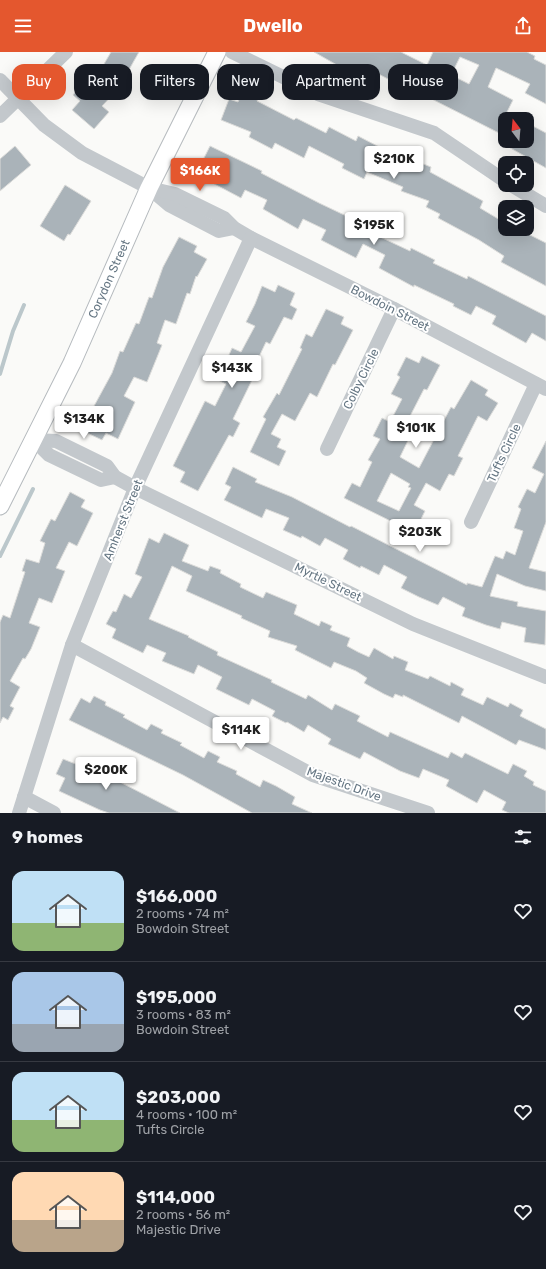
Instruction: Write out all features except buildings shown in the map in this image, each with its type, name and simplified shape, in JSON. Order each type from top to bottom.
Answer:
[{"type":"main road","name":"Corydon Street","points":[[0,506],[72,363],[149,188],[217,52]]},
{"type":"street","points":[[54,64],[66,52]]},
{"type":"street","points":[[232,52],[318,94],[434,133],[498,176]]},
{"type":"street","name":"Bowdoin Street","points":[[0,80],[12,91]]},
{"type":"street","points":[[0,116],[17,100]]},
{"type":"street","name":"Bowdoin Street","points":[[21,100],[44,125],[82,153],[149,188],[169,205],[219,231],[234,228],[541,386]]},
{"type":"street","points":[[523,192],[546,206]]},
{"type":"street","name":"Amherst Street","points":[[19,813],[72,645],[135,488],[251,238]]},
{"type":"street","name":"Colby Circle","points":[[327,449],[394,310]]},
{"type":"street","name":"Tufts Circle","points":[[471,522],[541,386]]},
{"type":"street","name":"Myrtle Street","points":[[34,440],[49,455],[101,480],[115,478],[412,624],[546,677]]},
{"type":"street","name":"Majestic Drive","points":[[72,645],[313,775],[428,813]]},
{"type":"street","points":[[24,797],[54,813]]},
{"type":"waterway","points":[[0,374],[13,331],[24,305]]},
{"type":"waterway","points":[[0,556],[33,489]]}]
